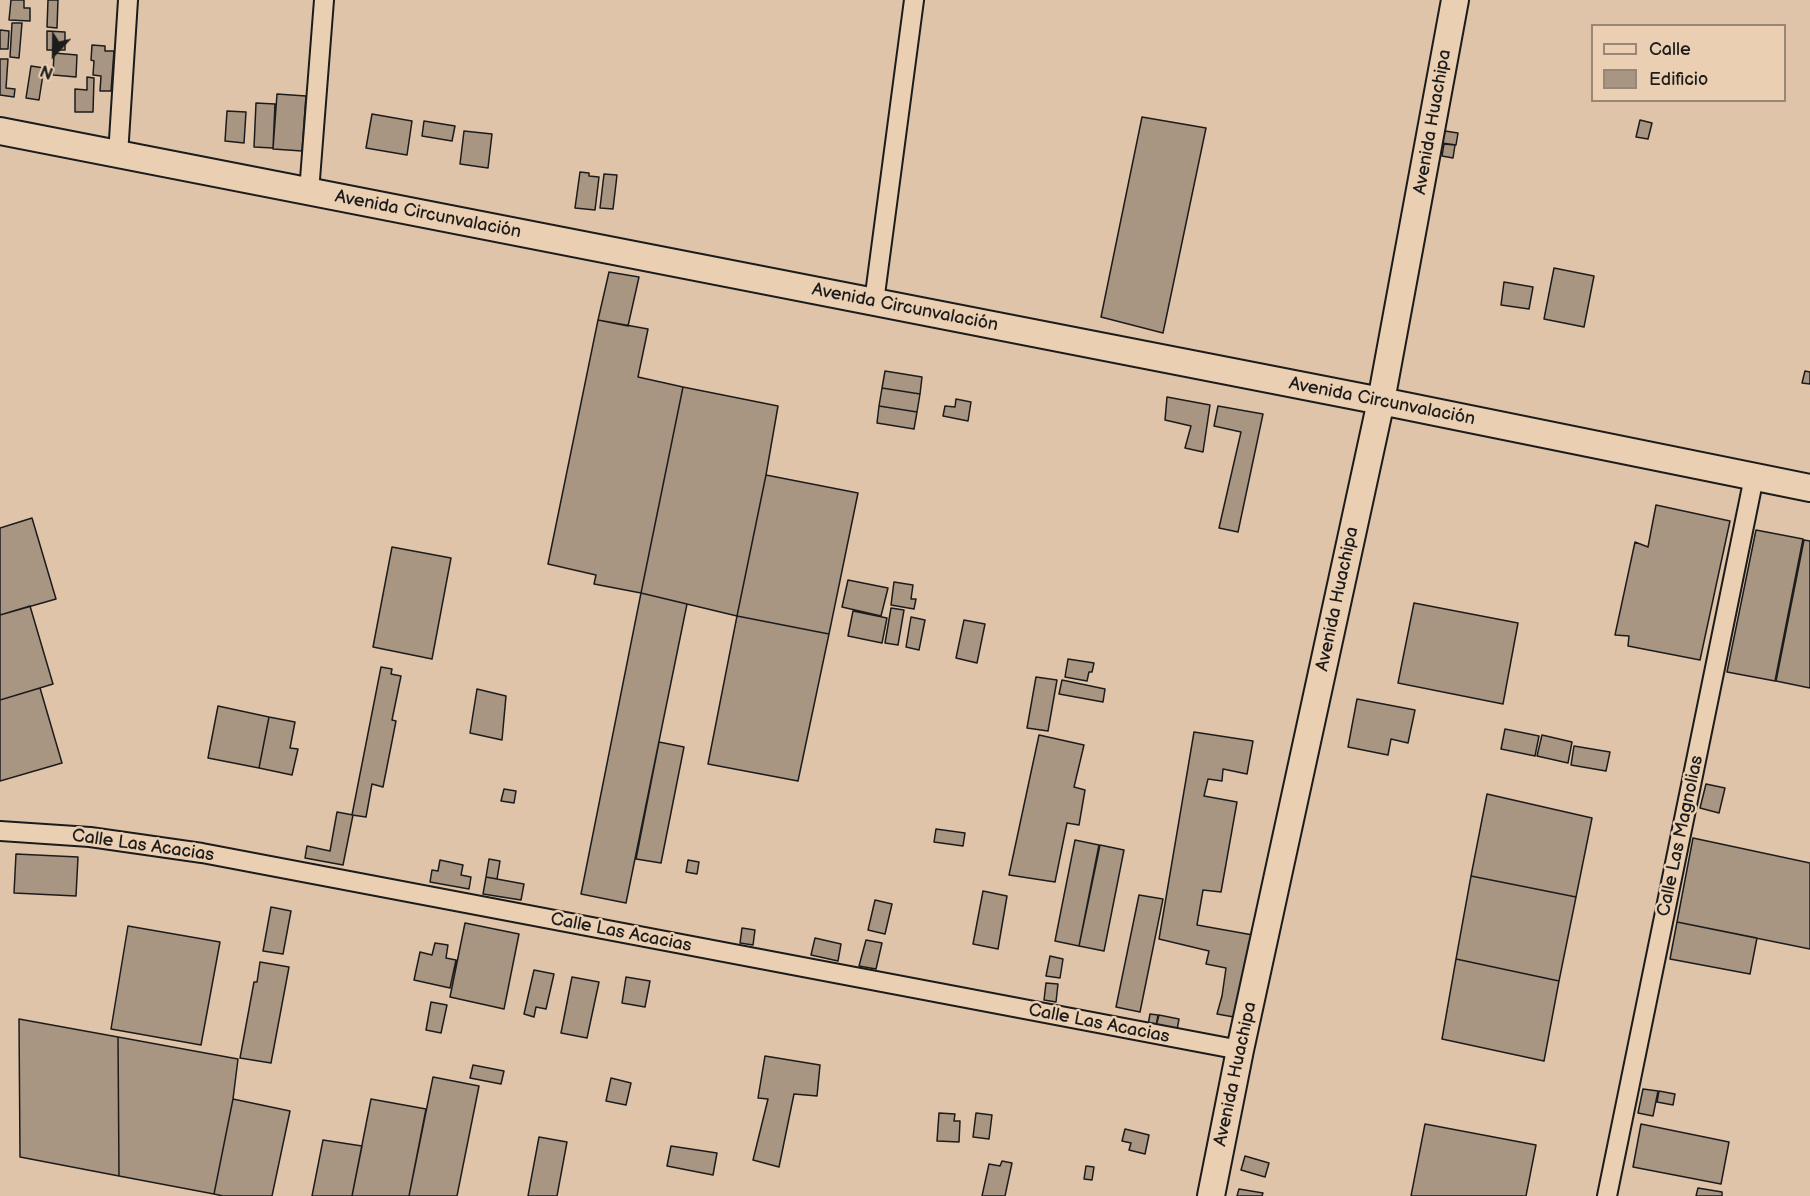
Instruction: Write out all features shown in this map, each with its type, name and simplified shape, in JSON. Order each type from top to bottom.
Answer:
[{"type":"street","points":[[118,155],[128,0]]},
{"type":"street","points":[[309,192],[324,0]]},
{"type":"street","points":[[874,302],[914,0]]},
{"type":"street","name":"Avenida Huachipa","points":[[1211,1196],[1240,1050],[1381,401],[1455,0]]},
{"type":"street","name":"Avenida Circunvalación","points":[[0,131],[1381,401],[1810,488]]},
{"type":"street","name":"Calle Las Magnolias","points":[[1607,1196],[1754,477]]},
{"type":"street","name":"Calle Las Acacias","points":[[0,831],[90,837],[202,853],[1240,1050]]},
{"type":"building","points":[[11,0],[24,0],[24,8],[30,8],[30,21],[9,20]]},
{"type":"building","points":[[48,0],[58,0],[57,28],[47,27]]},
{"type":"building","points":[[12,23],[22,23],[19,58],[10,57]]},
{"type":"building","points":[[0,30],[9,31],[8,49],[0,49]]},
{"type":"building","points":[[47,31],[65,32],[65,50],[47,50]]},
{"type":"building","points":[[92,45],[105,46],[105,51],[114,51],[111,91],[100,91],[101,76],[93,75]]},
{"type":"building","points":[[54,53],[77,55],[76,77],[53,75]]},
{"type":"building","points":[[0,59],[8,59],[6,88],[15,89],[14,97],[0,95]]},
{"type":"building","points":[[31,66],[44,68],[39,100],[26,98]]},
{"type":"building","points":[[87,77],[94,78],[93,112],[75,112],[75,89],[87,90]]},
{"type":"building","points":[[277,94],[306,96],[302,151],[273,149]]},
{"type":"building","points":[[256,103],[275,104],[273,148],[254,147]]},
{"type":"building","points":[[227,111],[246,112],[244,143],[225,141]]},
{"type":"building","points":[[372,114],[412,121],[407,155],[366,148]]},
{"type":"building","points":[[1142,117],[1206,128],[1163,333],[1101,317]]},
{"type":"building","points":[[1640,120],[1652,123],[1648,139],[1636,137]]},
{"type":"building","points":[[424,121],[455,126],[452,141],[422,136]]},
{"type":"building","points":[[464,131],[492,134],[488,168],[460,164]]},
{"type":"building","points":[[1445,131],[1458,133],[1456,145],[1442,143]]},
{"type":"building","points":[[1444,144],[1455,145],[1453,158],[1442,156]]},
{"type":"building","points":[[580,172],[599,177],[595,210],[575,208]]},
{"type":"building","points":[[604,174],[617,175],[613,209],[600,208]]},
{"type":"building","points":[[1554,268],[1594,276],[1584,327],[1544,319]]},
{"type":"building","points":[[609,272],[639,277],[628,326],[598,320]]},
{"type":"building","points":[[1504,282],[1533,287],[1529,309],[1501,305]]},
{"type":"building","points":[[598,320],[648,329],[638,377],[683,387],[641,593],[594,584],[596,575],[548,564]]},
{"type":"building","points":[[885,371],[922,377],[920,394],[882,388]]},
{"type":"building","points":[[1805,371],[1810,372],[1810,384],[1802,383]]},
{"type":"building","points":[[683,387],[778,406],[737,616],[641,593]]},
{"type":"building","points":[[882,388],[920,394],[917,412],[879,406]]},
{"type":"building","points":[[1167,397],[1210,405],[1203,452],[1185,448],[1191,426],[1165,420]]},
{"type":"building","points":[[956,399],[971,402],[968,421],[943,416],[945,406],[955,407]]},
{"type":"building","points":[[879,406],[917,412],[914,429],[877,423]]},
{"type":"building","points":[[1218,406],[1263,414],[1238,532],[1219,528],[1241,432],[1214,426]]},
{"type":"building","points":[[766,475],[858,493],[829,634],[737,616]]},
{"type":"building","points":[[1656,505],[1730,521],[1700,660],[1628,646],[1629,636],[1615,635],[1635,542],[1648,547]]},
{"type":"building","points":[[32,518],[56,599],[0,615],[0,528]]},
{"type":"building","points":[[1756,530],[1803,539],[1775,681],[1727,672]]},
{"type":"building","points":[[1804,540],[1810,541],[1810,688],[1776,681]]},
{"type":"building","points":[[392,547],[451,558],[432,659],[373,647]]},
{"type":"building","points":[[848,580],[888,588],[881,616],[842,607]]},
{"type":"building","points":[[894,582],[913,585],[911,599],[916,599],[914,609],[891,605]]},
{"type":"building","points":[[641,593],[687,604],[626,903],[581,894]]},
{"type":"building","points":[[1414,603],[1518,623],[1503,704],[1398,683]]},
{"type":"building","points":[[30,606],[53,684],[0,700],[0,615]]},
{"type":"building","points":[[891,608],[904,610],[898,645],[885,643]]},
{"type":"building","points":[[853,611],[887,618],[882,643],[848,636]]},
{"type":"building","points":[[737,616],[829,634],[798,781],[708,764]]},
{"type":"building","points":[[911,617],[925,620],[919,650],[906,647]]},
{"type":"building","points":[[964,620],[985,624],[977,663],[956,658]]},
{"type":"building","points":[[1068,659],[1094,663],[1087,681],[1065,677]]},
{"type":"building","points":[[381,667],[392,669],[391,674],[401,676],[392,720],[396,721],[383,787],[372,784],[366,817],[352,815]]},
{"type":"building","points":[[1036,677],[1057,680],[1048,731],[1027,728]]},
{"type":"building","points":[[1062,680],[1105,689],[1103,702],[1059,694]]},
{"type":"building","points":[[40,688],[62,763],[0,781],[0,700]]},
{"type":"building","points":[[477,689],[506,696],[502,740],[470,733]]},
{"type":"building","points":[[1357,699],[1415,710],[1408,743],[1391,739],[1388,755],[1348,747]]},
{"type":"building","points":[[218,706],[269,717],[259,768],[208,758]]},
{"type":"building","points":[[269,717],[295,722],[290,748],[298,749],[292,775],[259,768]]},
{"type":"building","points":[[1505,729],[1539,736],[1535,756],[1501,749]]},
{"type":"building","points":[[1194,732],[1253,741],[1247,774],[1223,769],[1222,781],[1208,779],[1204,796],[1237,802],[1221,892],[1203,890],[1197,925],[1253,935],[1234,1017],[1217,1014],[1226,968],[1206,964],[1209,951],[1159,939]]},
{"type":"building","points":[[1039,735],[1084,745],[1074,787],[1085,790],[1079,825],[1067,823],[1055,882],[1009,875]]},
{"type":"building","points":[[1542,735],[1572,742],[1568,763],[1537,756]]},
{"type":"building","points":[[659,742],[684,747],[661,863],[636,859]]},
{"type":"building","points":[[1574,746],[1610,752],[1606,771],[1571,765]]},
{"type":"building","points":[[1706,784],[1725,788],[1719,813],[1700,808]]},
{"type":"building","points":[[504,789],[516,791],[514,803],[501,801]]},
{"type":"building","points":[[1487,794],[1592,818],[1576,897],[1471,876]]},
{"type":"building","points":[[337,812],[353,815],[343,865],[305,858],[307,846],[330,851]]},
{"type":"building","points":[[936,829],[965,833],[963,846],[934,842]]},
{"type":"building","points":[[1693,838],[1810,863],[1810,949],[1677,922]]},
{"type":"building","points":[[1075,840],[1099,845],[1079,946],[1055,941]]},
{"type":"building","points":[[1100,845],[1124,850],[1104,951],[1079,946]]},
{"type":"building","points":[[16,854],[78,857],[76,896],[14,893]]},
{"type":"building","points":[[489,859],[500,861],[497,879],[486,877]]},
{"type":"building","points":[[440,860],[463,865],[461,875],[471,877],[469,889],[430,882],[432,870],[438,871]]},
{"type":"building","points":[[688,860],[699,862],[697,874],[686,872]]},
{"type":"building","points":[[1471,876],[1576,897],[1559,981],[1456,959]]},
{"type":"building","points":[[486,877],[524,884],[521,900],[483,894]]},
{"type":"building","points":[[983,891],[1007,896],[998,949],[973,944]]},
{"type":"building","points":[[1139,895],[1163,899],[1140,1012],[1116,1007]]},
{"type":"building","points":[[875,900],[892,904],[885,934],[868,930]]},
{"type":"building","points":[[271,907],[291,911],[283,954],[263,951]]},
{"type":"building","points":[[1677,922],[1757,938],[1750,974],[1670,959]]},
{"type":"building","points":[[465,923],[519,934],[504,1009],[450,997]]},
{"type":"building","points":[[128,926],[220,942],[201,1045],[111,1029]]},
{"type":"building","points":[[742,928],[755,930],[753,945],[740,943]]},
{"type":"building","points":[[815,938],[841,944],[838,961],[811,955]]},
{"type":"building","points":[[866,940],[882,943],[876,969],[859,966]]},
{"type":"building","points":[[435,943],[448,945],[446,958],[456,960],[450,988],[414,980],[420,952],[432,955]]},
{"type":"building","points":[[1050,956],[1063,959],[1060,978],[1046,976]]},
{"type":"building","points":[[1456,959],[1559,981],[1544,1061],[1442,1039]]},
{"type":"building","points":[[260,962],[289,967],[271,1063],[240,1058]]},
{"type":"building","points":[[534,970],[554,974],[546,1009],[536,1007],[534,1017],[524,1014]]},
{"type":"building","points":[[572,977],[599,982],[587,1038],[561,1033]]},
{"type":"building","points":[[626,977],[650,981],[645,1007],[622,1003]]},
{"type":"building","points":[[1046,983],[1058,984],[1056,1002],[1044,1000]]},
{"type":"building","points":[[431,1002],[447,1005],[441,1033],[426,1030]]},
{"type":"building","points":[[1150,1014],[1158,1015],[1156,1026],[1148,1025]]},
{"type":"building","points":[[1159,1015],[1179,1019],[1177,1030],[1156,1026]]},
{"type":"building","points":[[19,1019],[118,1037],[119,1176],[20,1157]]},
{"type":"building","points":[[118,1037],[238,1059],[233,1099],[214,1194],[119,1176]]},
{"type":"building","points":[[765,1056],[820,1065],[817,1096],[794,1094],[779,1167],[753,1160],[768,1099],[758,1098]]},
{"type":"building","points":[[473,1065],[504,1071],[501,1084],[470,1078]]},
{"type":"building","points":[[433,1077],[479,1086],[457,1196],[409,1196]]},
{"type":"building","points":[[611,1078],[631,1083],[626,1105],[606,1101]]},
{"type":"building","points":[[1643,1089],[1658,1091],[1653,1116],[1638,1113]]},
{"type":"building","points":[[1659,1091],[1675,1094],[1673,1105],[1657,1102]]},
{"type":"building","points":[[233,1099],[290,1111],[272,1196],[214,1194]]},
{"type":"building","points":[[371,1099],[426,1109],[409,1196],[352,1196]]},
{"type":"building","points":[[939,1113],[955,1114],[954,1121],[960,1121],[959,1142],[937,1141]]},
{"type":"building","points":[[976,1113],[992,1115],[989,1139],[973,1137]]},
{"type":"building","points":[[1425,1124],[1536,1145],[1526,1196],[1411,1196]]},
{"type":"building","points":[[1641,1124],[1729,1142],[1721,1184],[1633,1167]]},
{"type":"building","points":[[1125,1129],[1149,1135],[1145,1154],[1129,1150],[1131,1143],[1122,1141]]},
{"type":"building","points":[[539,1137],[567,1142],[557,1196],[528,1196]]},
{"type":"building","points":[[323,1140],[362,1146],[352,1196],[312,1196]]},
{"type":"building","points":[[671,1146],[717,1153],[713,1175],[667,1166]]},
{"type":"building","points":[[1245,1156],[1269,1163],[1265,1177],[1241,1170]]},
{"type":"building","points":[[1002,1161],[1012,1163],[1005,1196],[982,1196],[989,1164],[1000,1166]]},
{"type":"building","points":[[1086,1166],[1094,1167],[1092,1180],[1084,1179]]},
{"type":"building","points":[[1698,1188],[1722,1192],[1722,1196],[1696,1196]]},
{"type":"building","points":[[1239,1189],[1263,1193],[1262,1196],[1237,1196]]}]
